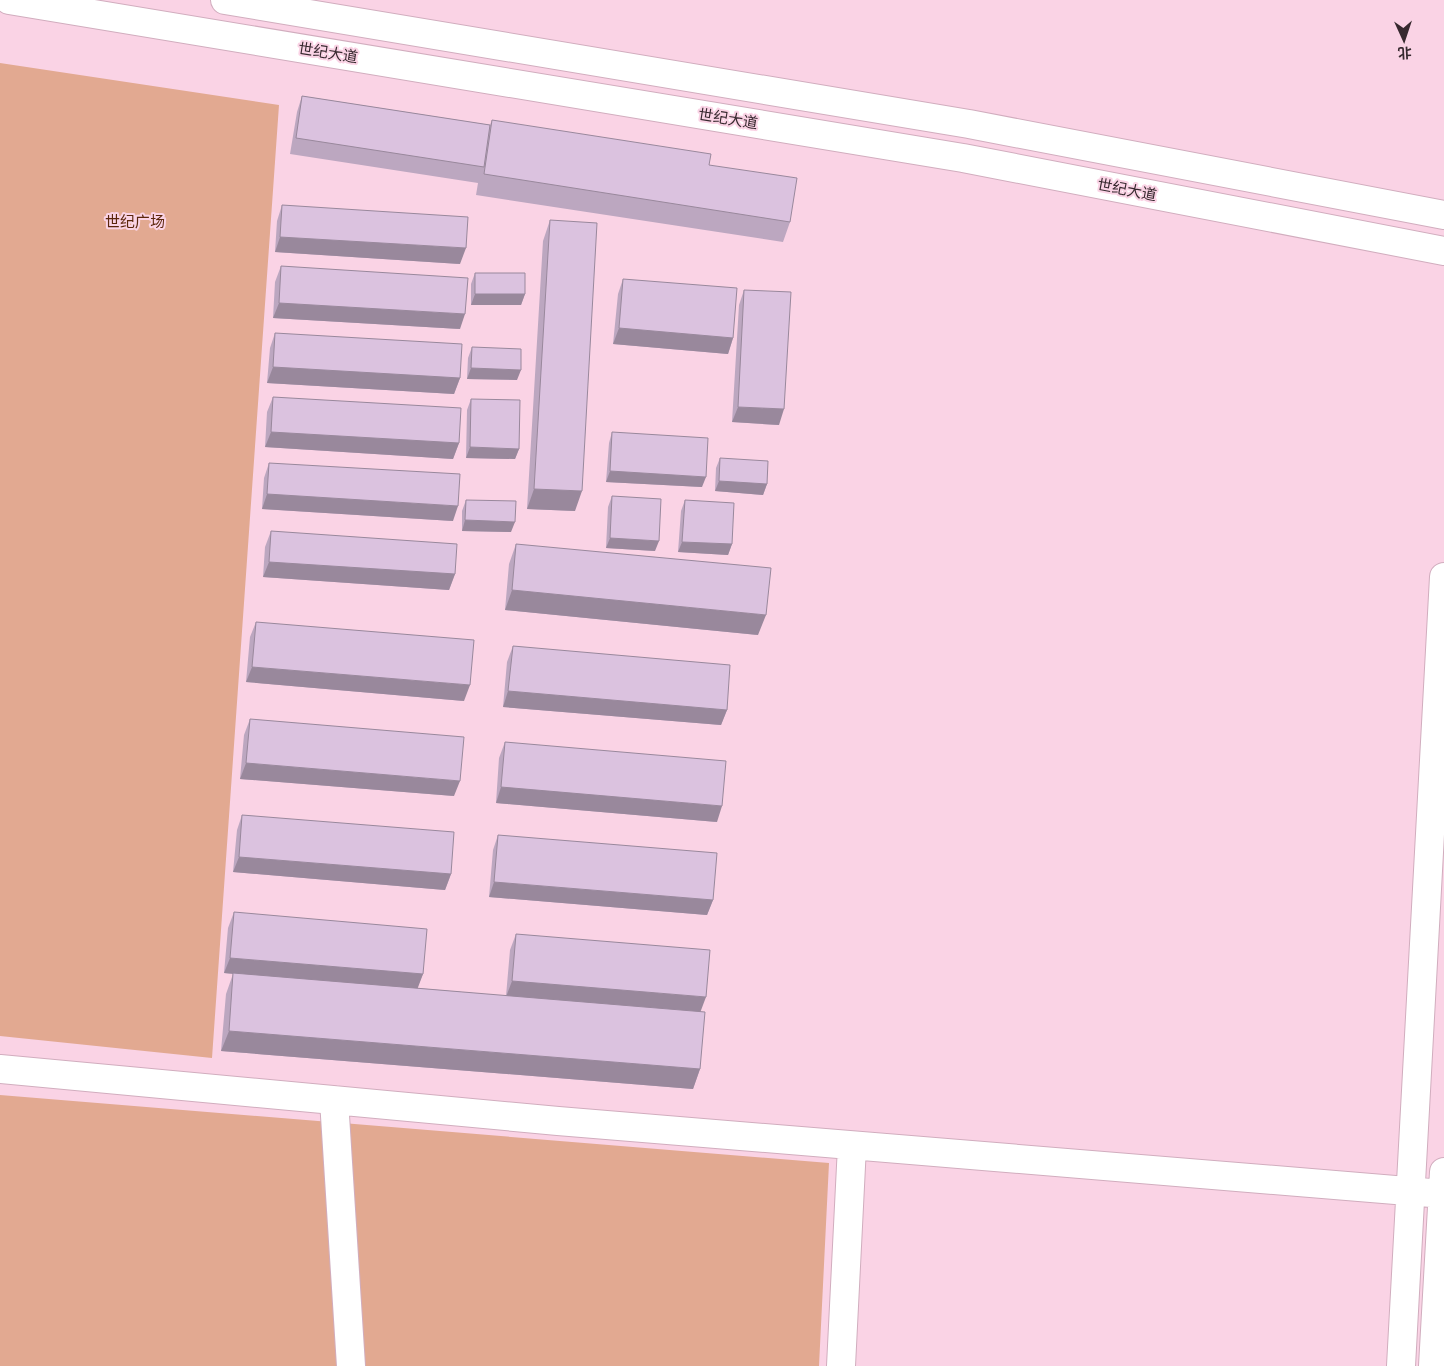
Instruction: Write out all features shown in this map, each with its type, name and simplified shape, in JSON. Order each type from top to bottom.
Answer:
[{"type":"main road","name":"世纪大道","points":[[9,0],[963,158],[1444,251]]},
{"type":"main road","points":[[225,0],[969,124],[1444,215]]},
{"type":"main road","points":[[1401,1366],[1444,577]]},
{"type":"main road","points":[[0,1069],[852,1146],[1410,1191],[1444,1187],[1433,1366]]},
{"type":"main road","points":[[334,1100],[352,1366]]},
{"type":"main road","points":[[841,1366],[852,1146]]},
{"type":"green space","name":"世纪广场","points":[[0,63],[279,105],[212,1058],[0,1036]]},
{"type":"green space","points":[[0,1095],[829,1163],[819,1366],[0,1366]]},
{"type":"building","points":[[302,96],[490,125],[484,167],[296,138]]},
{"type":"building","points":[[492,120],[711,154],[709,165],[797,178],[790,222],[484,174]]},
{"type":"building","points":[[282,205],[468,217],[466,248],[280,237]]},
{"type":"building","points":[[550,220],[597,223],[582,491],[534,489]]},
{"type":"building","points":[[281,266],[468,278],[465,314],[279,303]]},
{"type":"building","points":[[475,273],[525,273],[525,294],[475,294]]},
{"type":"building","points":[[623,279],[737,288],[733,338],[619,328]]},
{"type":"building","points":[[744,290],[791,292],[784,409],[738,407]]},
{"type":"building","points":[[275,333],[462,344],[460,378],[273,367]]},
{"type":"building","points":[[472,347],[521,349],[521,370],[471,368]]},
{"type":"building","points":[[273,397],[461,408],[459,443],[271,432]]},
{"type":"building","points":[[471,399],[520,400],[519,449],[470,447]]},
{"type":"building","points":[[612,432],[708,438],[706,477],[610,471]]},
{"type":"building","points":[[720,458],[768,461],[767,484],[719,481]]},
{"type":"building","points":[[269,463],[460,474],[458,506],[267,494]]},
{"type":"building","points":[[612,496],[661,499],[659,541],[610,538]]},
{"type":"building","points":[[466,500],[516,501],[515,522],[465,520]]},
{"type":"building","points":[[685,500],[734,503],[732,544],[682,542]]},
{"type":"building","points":[[271,531],[457,544],[455,574],[269,562]]},
{"type":"building","points":[[516,544],[771,568],[766,615],[512,590]]},
{"type":"building","points":[[256,622],[474,640],[470,685],[252,667]]},
{"type":"building","points":[[513,646],[730,665],[727,710],[508,691]]},
{"type":"building","points":[[250,719],[464,737],[460,781],[246,763]]},
{"type":"building","points":[[505,742],[726,761],[722,806],[501,787]]},
{"type":"building","points":[[242,815],[454,832],[451,874],[239,857]]},
{"type":"building","points":[[498,835],[717,853],[713,900],[494,882]]},
{"type":"building","points":[[234,912],[427,929],[423,974],[230,958]]},
{"type":"building","points":[[516,934],[710,950],[706,997],[512,981]]},
{"type":"building","points":[[233,973],[705,1012],[700,1069],[229,1031]]}]
